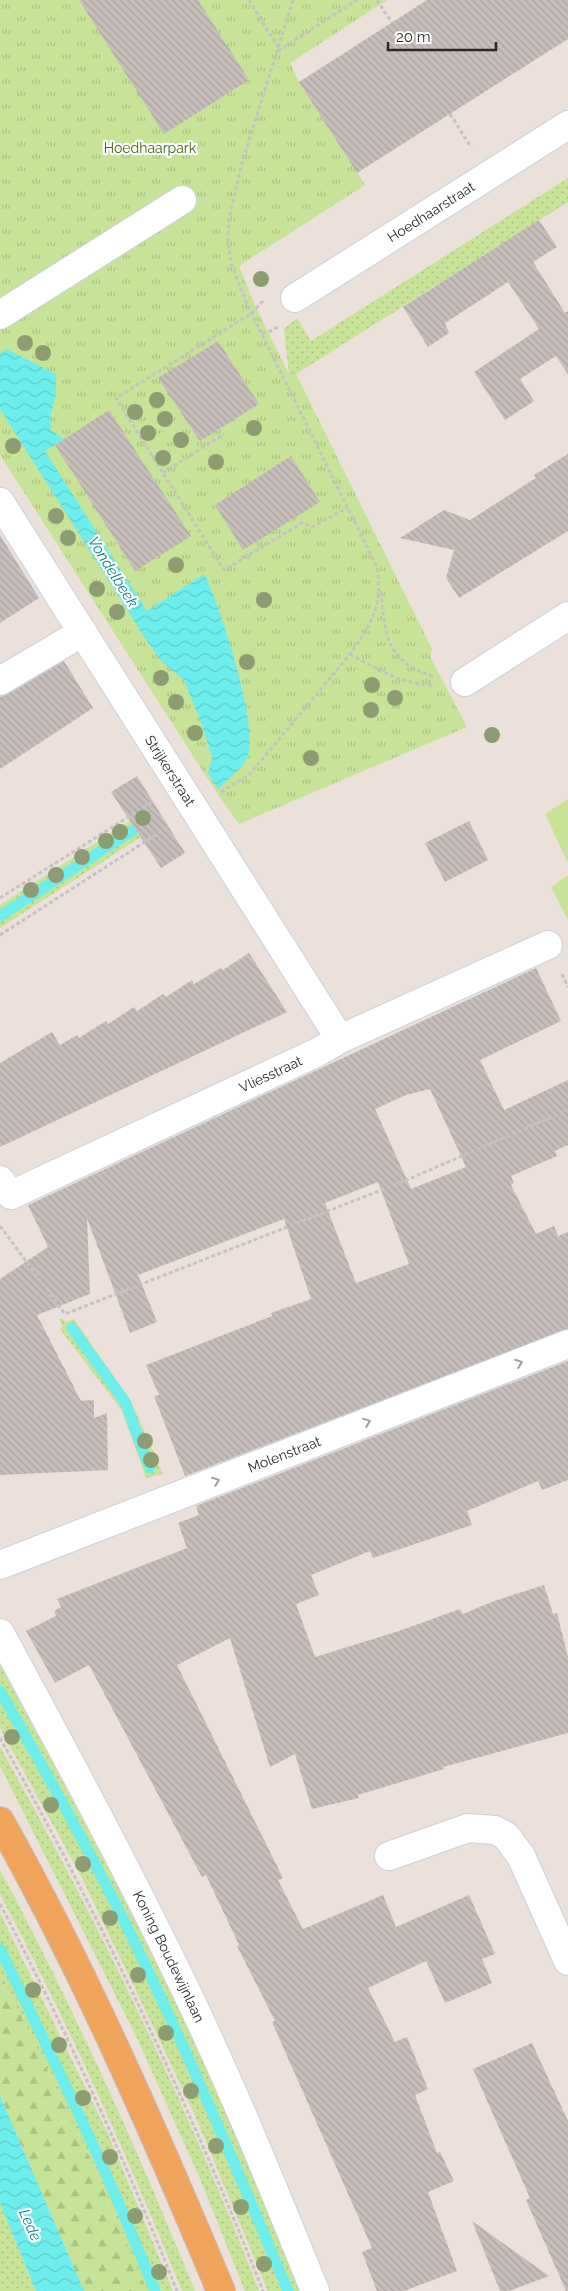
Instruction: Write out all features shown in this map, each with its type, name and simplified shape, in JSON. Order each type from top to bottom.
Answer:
[{"type":"main road","points":[[0,1821],[40,1892],[119,2056],[221,2291]]},
{"type":"street","name":"Hoedhaarstraat","points":[[295,298],[568,125]]},
{"type":"street","points":[[0,315],[182,200]]},
{"type":"street","name":"Strijkerstraat","points":[[0,502],[340,1039]]},
{"type":"street","points":[[465,682],[568,616]]},
{"type":"street","points":[[0,681],[83,632]]},
{"type":"street","name":"Vliesstraat","points":[[0,1180],[10,1195],[318,1052],[340,1039],[548,945]]},
{"type":"street","name":"Molenstraat","points":[[0,1565],[568,1344]]},
{"type":"street","name":"Koning Boudewijnlaan","points":[[0,1633],[88,1797],[176,1969],[246,2122],[315,2291]]},
{"type":"street","points":[[388,1856],[468,1828],[495,1830],[506,1836],[521,1856],[568,1961]]},
{"type":"path","points":[[249,0],[278,47]]},
{"type":"path","points":[[293,0],[242,163],[229,219],[228,241],[231,263],[252,313],[346,508],[377,567],[387,641],[397,655],[414,669],[433,677],[465,682]]},
{"type":"path","points":[[277,52],[357,0]]},
{"type":"path","points":[[377,0],[392,23]]},
{"type":"path","points":[[450,114],[489,176]]},
{"type":"path","points":[[252,313],[116,398],[224,570],[302,523],[312,527],[346,508]]},
{"type":"path","points":[[163,474],[224,434]]},
{"type":"path","points":[[0,935],[250,774],[318,695],[364,636],[375,613],[380,587]]},
{"type":"path","points":[[350,654],[385,674],[407,682],[422,685],[465,682]]},
{"type":"path","points":[[0,898],[180,784]]},
{"type":"path","points":[[0,1226],[65,1314],[402,1182],[568,1110]]},
{"type":"path","points":[[0,1738],[76,1878],[134,1993],[206,2152],[263,2291]]},
{"type":"path","points":[[0,1904],[57,2015],[117,2145],[178,2291]]},
{"type":"green space","name":"Hoedhaarpark","points":[[0,0],[387,0],[290,63],[299,82],[365,185],[239,266],[257,310],[289,374],[296,374],[432,649],[430,656],[467,727],[239,824],[215,790],[0,455]]},
{"type":"green space","points":[[568,178],[568,202],[296,374],[289,374],[284,329],[297,318],[311,341]]},
{"type":"green space","points":[[568,799],[568,863],[545,814]]},
{"type":"green space","points":[[148,809],[158,826],[0,928],[0,905]]},
{"type":"green space","points":[[568,875],[568,920],[551,887]]},
{"type":"green space","points":[[62,1318],[66,1322],[74,1319],[131,1401],[163,1474],[146,1478],[122,1411],[60,1329],[63,1326],[59,1319]]},
{"type":"green space","points":[[0,1665],[82,1818],[161,1973],[234,2130],[300,2291],[268,2291],[194,2113],[151,2022],[80,1874],[0,1728]]},
{"type":"green space","points":[[0,1747],[72,1879],[139,2014],[202,2151],[259,2291],[245,2291],[201,2181],[136,2036],[0,1766]]},
{"type":"green space","points":[[0,1870],[53,1973],[103,2078],[195,2291],[182,2291],[96,2090],[50,1991],[0,1894]]},
{"type":"green space","points":[[0,1913],[108,2134],[173,2291],[146,2291],[94,2166],[0,1973]]},
{"type":"green space","points":[[0,1973],[94,2166],[147,2291],[84,2291],[0,2096]]},
{"type":"green space","points":[[0,2203],[36,2291],[0,2291]]},
{"type":"water","points":[[6,349],[56,374],[56,392],[50,425],[51,430],[64,439],[45,451],[147,611],[204,574],[228,637],[244,695],[250,743],[245,762],[218,789],[208,773],[212,757],[202,725],[184,680],[162,662],[145,638],[0,409],[0,353]]},
{"type":"water","name":"Lede","points":[[0,2096],[84,2291],[36,2291],[0,2203]]},
{"type":"building","points":[[79,0],[198,0],[249,80],[164,134]]},
{"type":"building","points":[[427,0],[568,0],[568,39],[357,173],[299,82]]},
{"type":"building","points":[[539,220],[557,247],[533,262],[565,313],[568,311],[568,374],[556,356],[520,379],[534,401],[505,420],[474,372],[539,329],[508,282],[445,323],[449,333],[428,347],[403,307]]},
{"type":"building","points":[[218,341],[259,404],[200,441],[158,378]]},
{"type":"building","points":[[109,410],[191,536],[135,571],[55,445]]},
{"type":"building","points":[[568,454],[568,531],[459,598],[446,578],[454,550],[400,538],[444,510],[470,520],[536,478],[534,475]]},
{"type":"building","points":[[291,456],[320,502],[243,550],[215,505]]},
{"type":"building","points":[[0,535],[39,598],[0,623]]},
{"type":"building","points":[[64,661],[93,708],[0,769],[0,697]]},
{"type":"building","points":[[137,776],[185,853],[161,868],[111,792]]},
{"type":"building","points":[[469,821],[488,860],[445,882],[425,843]]},
{"type":"building","points":[[249,953],[287,1012],[0,1147],[0,1063],[52,1032],[60,1045],[77,1035],[79,1038],[106,1021],[108,1024],[134,1007],[137,1011],[163,994],[166,997],[192,980],[194,984],[221,968],[223,970]]},
{"type":"building","points":[[536,968],[561,1021],[480,1060],[504,1110],[568,1080],[568,1145],[555,1151],[557,1156],[511,1176],[514,1183],[511,1185],[536,1234],[554,1226],[558,1236],[568,1232],[568,1329],[185,1476],[154,1396],[159,1395],[146,1365],[272,1316],[271,1313],[311,1299],[284,1219],[138,1275],[157,1322],[130,1333],[87,1218],[90,1294],[37,1315],[81,1401],[94,1400],[94,1418],[107,1413],[108,1470],[0,1475],[0,1279],[48,1247],[28,1205]],"holes":[[[430,1089],[466,1167],[411,1189],[375,1109],[406,1095]],[[378,1182],[409,1264],[356,1283],[325,1203]]]},
{"type":"building","points":[[568,1361],[568,1480],[542,1490],[538,1481],[467,1511],[472,1525],[373,1558],[370,1551],[311,1575],[319,1595],[296,1604],[315,1657],[399,1631],[460,1609],[463,1614],[494,1601],[544,1585],[553,1614],[557,1613],[568,1657],[568,1733],[443,1767],[444,1769],[358,1795],[359,1798],[312,1809],[295,1754],[270,1767],[230,1638],[177,1665],[283,1878],[278,1880],[303,1929],[383,1895],[396,1927],[469,1895],[495,1954],[482,1959],[492,1983],[445,2003],[426,1961],[368,1988],[395,2042],[407,2037],[428,2089],[415,2095],[437,2153],[440,2152],[454,2181],[428,2192],[457,2271],[404,2291],[377,2291],[362,2252],[372,2248],[272,2022],[275,2021],[237,1946],[239,1945],[206,1875],[202,1877],[89,1665],[55,1683],[26,1631],[56,1616],[54,1611],[61,1607],[57,1599],[187,1548],[178,1523],[199,1515],[196,1506]]},
{"type":"building","points":[[532,2043],[568,2121],[568,2291],[566,2291],[526,2200],[530,2198],[473,2069]]},
{"type":"building","points":[[472,2221],[549,2276],[509,2291],[500,2291]]},
{"type":"waterway","name":"Vondelbeek","points":[[0,916],[147,821]]},
{"type":"waterway","points":[[72,1328],[125,1402],[150,1468]]},
{"type":"waterway","points":[[0,1691],[81,1838],[132,1936],[201,2087],[288,2291]]},
{"type":"waterway","points":[[0,1949],[100,2161],[155,2291]]}]
